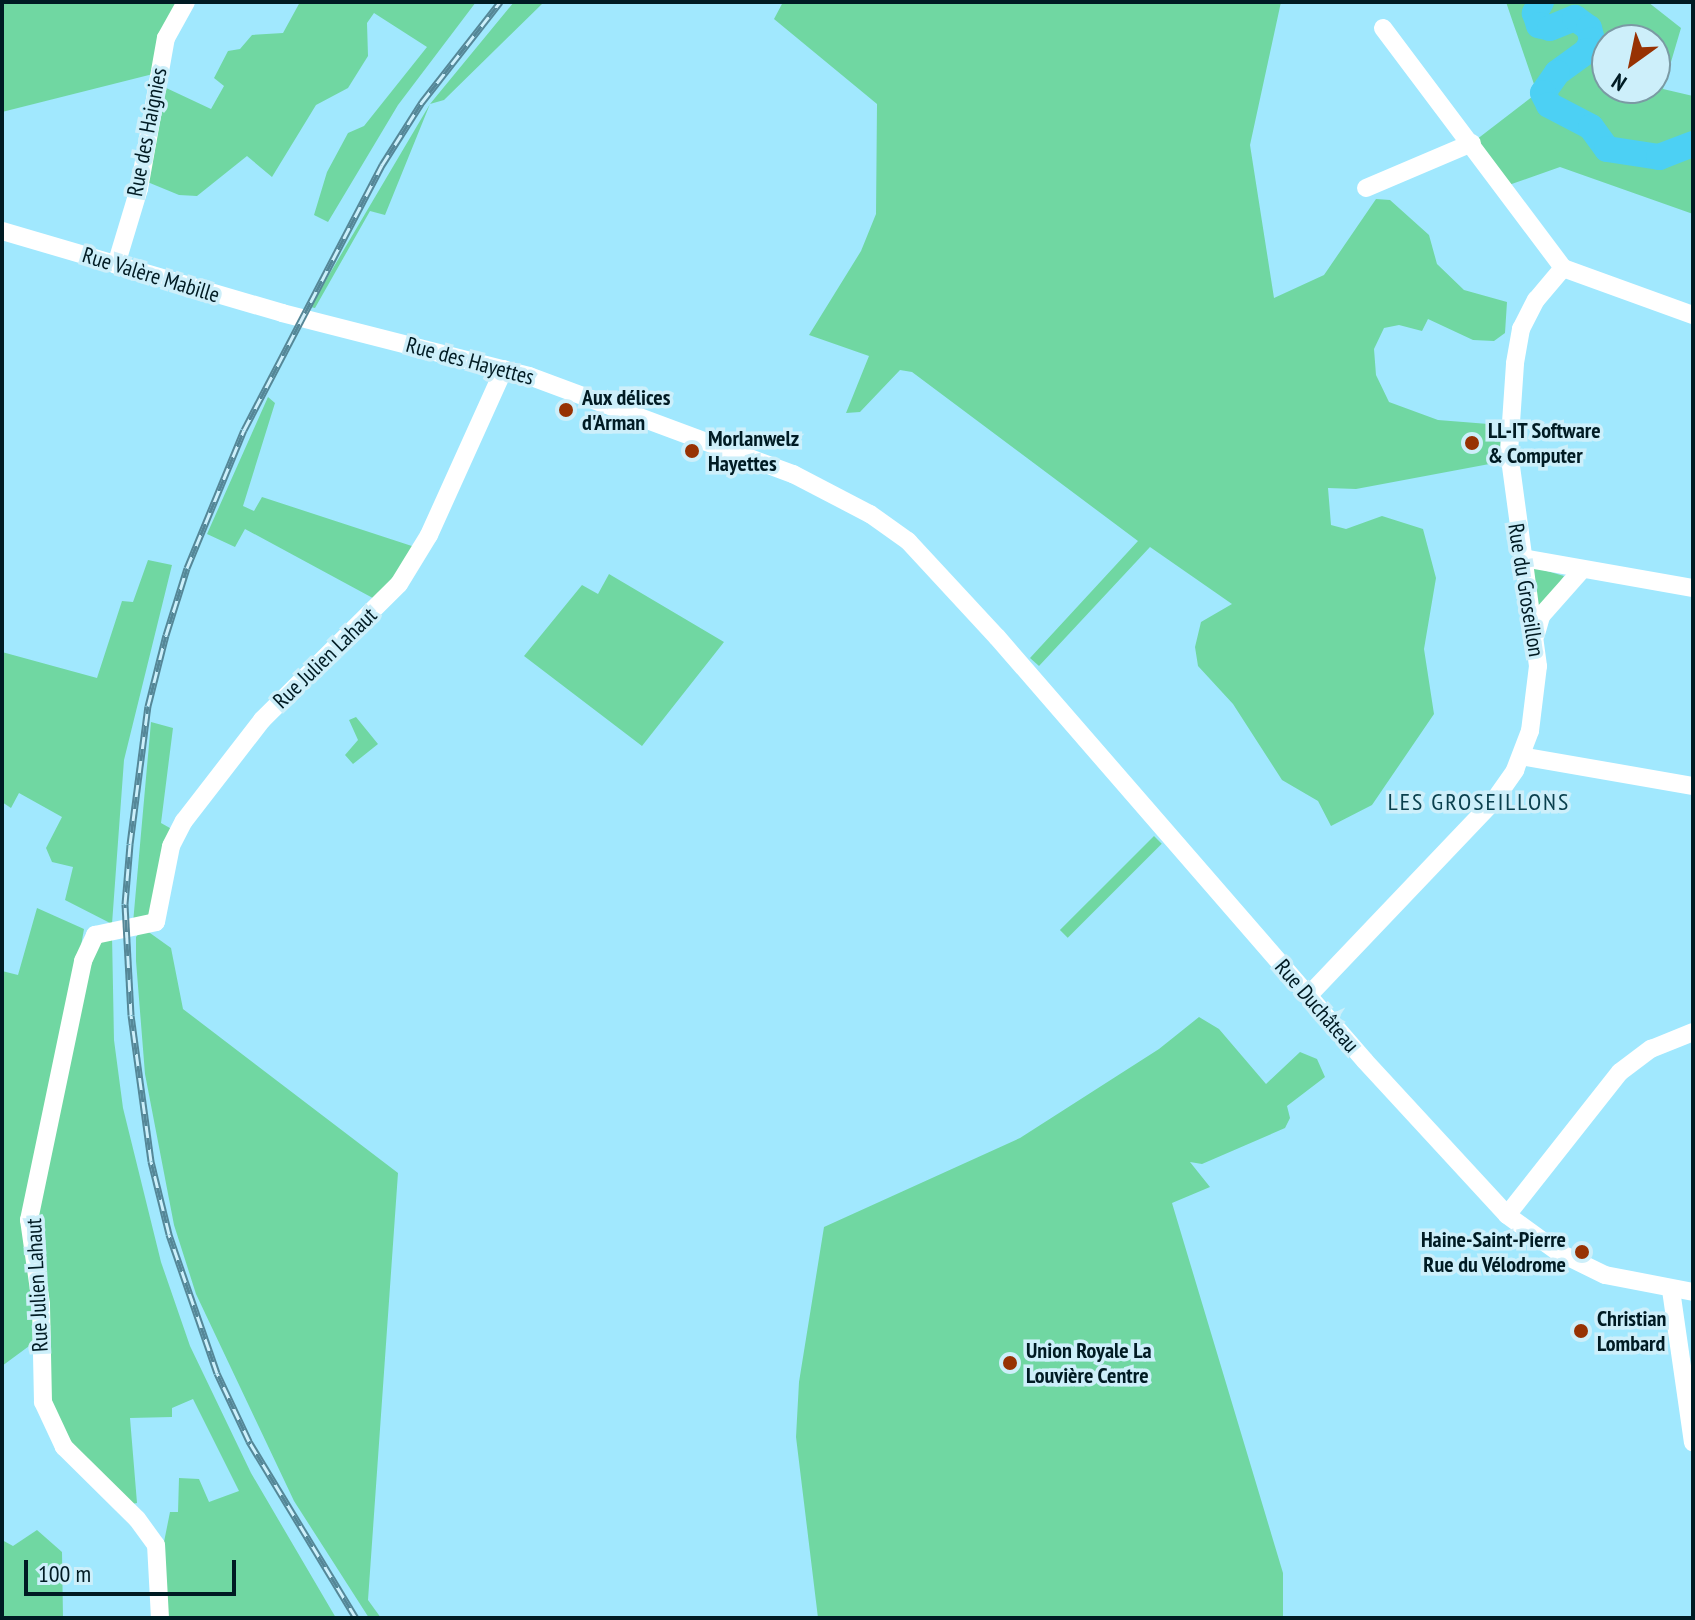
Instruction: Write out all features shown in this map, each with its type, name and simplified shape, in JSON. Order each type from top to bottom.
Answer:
[{"type":"street","name":"Rue des Haignies","points":[[116,265],[139,189],[166,38],[186,2]]},
{"type":"street","points":[[1383,28],[1563,268],[1693,315]]},
{"type":"street","points":[[1366,188],[1472,143]]},
{"type":"street","name":"Rue Valère Mabille","points":[[2,231],[300,318]]},
{"type":"street","name":"Rue du Groseillon","points":[[1308,996],[1493,802],[1521,756],[1536,705],[1535,641],[1509,452],[1515,363],[1521,329],[1536,300],[1563,268]]},
{"type":"street","name":"Rue des Hayettes","points":[[300,318],[504,369],[793,474],[850,501],[908,541],[997,637]]},
{"type":"street","name":"Rue Julien Lahaut","points":[[160,1618],[156,1545],[137,1519],[64,1447],[50,1425],[42,1390],[40,1292],[29,1229],[83,961],[95,935],[111,929],[151,926],[159,917],[171,846],[184,821],[262,720],[388,598],[409,569],[504,369]]},
{"type":"street","points":[[1523,558],[1581,571],[1693,588]]},
{"type":"street","points":[[1535,641],[1541,616],[1581,571]]},
{"type":"street","name":"Rue Duchâteau","points":[[997,637],[1308,996],[1507,1215],[1547,1245],[1591,1268],[1671,1290],[1693,1292]]},
{"type":"street","points":[[1521,756],[1693,786]]},
{"type":"street","points":[[1507,1215],[1620,1072],[1651,1049],[1693,1032]]},
{"type":"street","points":[[1671,1290],[1693,1442]]},
{"type":"green space","points":[[2,2],[186,2],[153,74],[2,112]]},
{"type":"green space","points":[[300,2],[476,2],[398,105],[328,222],[314,215],[327,172],[348,133],[364,126],[427,47],[374,13],[367,23],[368,56],[348,88],[316,105],[272,177],[247,156],[197,196],[179,195],[145,181],[162,86],[211,109],[224,86],[214,78],[228,51],[240,49],[252,35],[283,33]]},
{"type":"green space","points":[[514,2],[544,2],[444,100],[430,104]]},
{"type":"green space","points":[[783,2],[1281,2],[1250,145],[1274,298],[1324,275],[1376,199],[1390,200],[1429,235],[1437,264],[1464,290],[1507,302],[1505,333],[1494,341],[1473,340],[1428,319],[1422,331],[1399,325],[1384,328],[1374,349],[1376,375],[1389,402],[1438,420],[1501,425],[1500,462],[1356,489],[1328,488],[1331,525],[1346,529],[1382,516],[1423,529],[1436,578],[1424,649],[1434,714],[1372,805],[1331,826],[1318,801],[1282,780],[1233,704],[1198,666],[1195,647],[1201,622],[1232,604],[1150,547],[1039,666],[1030,658],[1138,541],[912,372],[900,370],[860,412],[846,413],[869,356],[809,335],[861,251],[876,214],[877,104],[774,19]]},
{"type":"green space","points":[[1506,2],[1648,2],[1681,28],[1671,62],[1671,24],[1591,24],[1591,104],[1671,104],[1671,91],[1693,96],[1693,214],[1560,167],[1503,187],[1472,143],[1537,93]]},
{"type":"green space","points":[[430,104],[385,215],[370,211],[315,308],[310,307]]},
{"type":"green space","points":[[268,397],[275,403],[243,506],[254,511],[262,497],[421,549],[382,603],[245,529],[235,547],[207,534]]},
{"type":"green space","points":[[148,560],[172,565],[124,760],[112,924],[65,900],[73,867],[52,862],[46,848],[62,817],[19,793],[11,808],[2,802],[2,652],[97,678],[122,601],[133,602]]},
{"type":"green space","points":[[1533,567],[1564,576],[1539,614]]},
{"type":"green space","points":[[609,574],[724,642],[642,746],[524,656],[582,585],[598,594]]},
{"type":"green space","points":[[356,717],[378,744],[353,764],[345,755],[358,740],[349,720]]},
{"type":"green space","points":[[151,722],[173,728],[161,823],[177,832],[155,916],[133,923]]},
{"type":"green space","points":[[1154,836],[1162,844],[1068,938],[1060,930]]},
{"type":"green space","points":[[37,908],[84,929],[81,946],[112,935],[114,1040],[123,1108],[161,1262],[190,1346],[251,1473],[336,1618],[160,1616],[164,1542],[170,1512],[178,1512],[179,1478],[199,1479],[209,1502],[239,1491],[193,1399],[172,1408],[172,1417],[130,1418],[137,1503],[132,1504],[56,1437],[40,1338],[2,1366],[2,971],[18,975]]},
{"type":"green space","points":[[143,928],[171,948],[183,1009],[398,1173],[368,1600],[381,1618],[369,1618],[294,1501],[196,1294],[174,1225],[145,1074],[136,961],[136,937]]},
{"type":"green space","name":"Union Royale La Louvière Centre","points":[[1199,1017],[1219,1029],[1266,1084],[1300,1052],[1317,1059],[1325,1077],[1287,1106],[1290,1118],[1285,1128],[1202,1164],[1190,1162],[1210,1187],[1172,1203],[1283,1573],[1283,1618],[818,1618],[796,1437],[799,1382],[824,1227],[1020,1138],[1159,1049]]},
{"type":"green space","points":[[37,1530],[62,1552],[63,1618],[2,1618],[2,1540],[13,1546]]},
{"type":"waterway","points":[[1541,2],[1535,13],[1539,25],[1550,28],[1575,18],[1589,28],[1592,40],[1587,51],[1557,73],[1543,93],[1549,105],[1591,127],[1607,149],[1659,157],[1693,144]]},
{"type":"railway","points":[[356,1618],[249,1441],[217,1373],[169,1234],[151,1161],[131,1015],[125,904],[130,844],[148,706],[166,635],[187,568],[244,430],[382,165],[422,102],[500,2]]},
{"type":"place","name":"Aux délices d'Arman","points":[[566,410]]},
{"type":"place","name":"LL-IT Software & Computer","points":[[1472,443]]},
{"type":"place","name":"Morlanwelz Hayettes","points":[[692,451]]},
{"type":"place","name":"Haine-Saint-Pierre Rue du Vélodrome","points":[[1582,1252]]},
{"type":"place","name":"Christian Lombard","points":[[1581,1331]]},
{"type":"place","name":"Union Royale La Louvière Centre","points":[[1010,1363]]},
{"type":"district","name":"LES GROSEILLONS","points":[[1479,802]]}]
